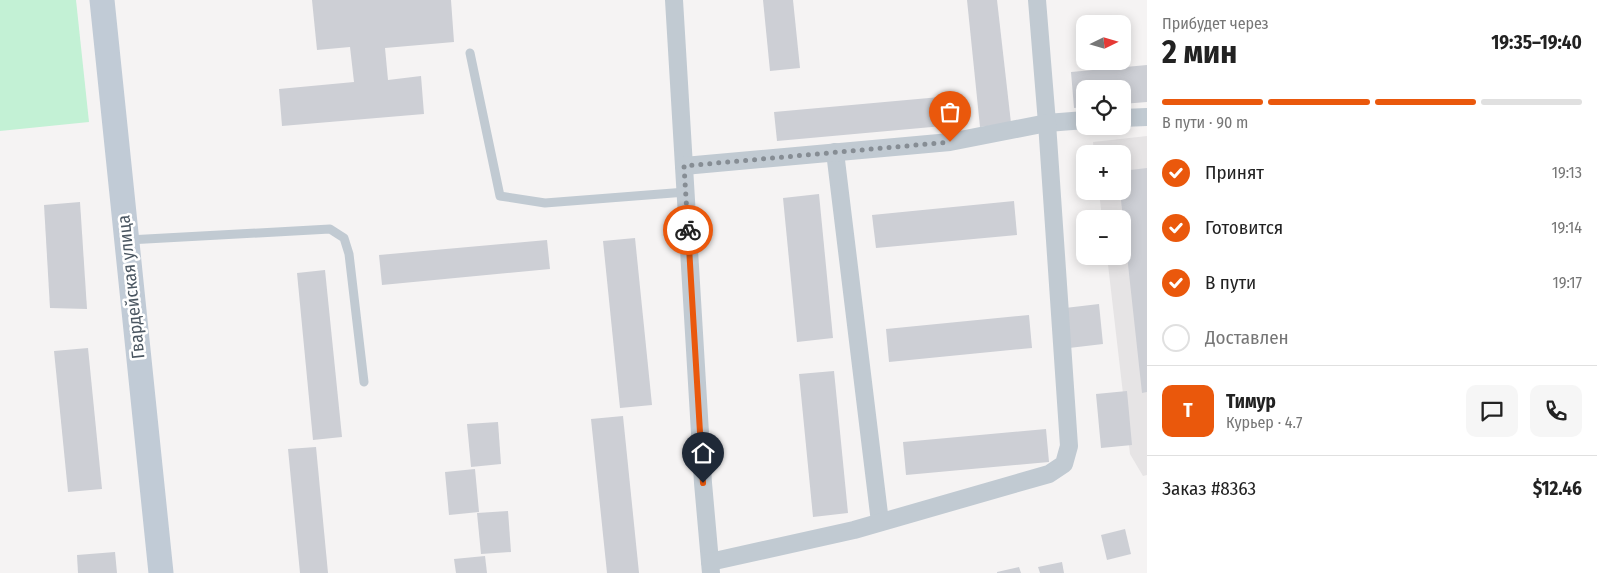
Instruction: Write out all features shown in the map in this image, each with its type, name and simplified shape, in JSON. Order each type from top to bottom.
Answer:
[{"type":"street","name":"Гвардейская улица","points":[[102,0],[161,573]]},
{"type":"street","points":[[674,0],[703,483],[711,568],[1049,474],[1064,464],[1069,446],[1037,0]]},
{"type":"street","points":[[1131,118],[1147,117]]},
{"type":"street","points":[[684,166],[950,142],[1047,124],[1076,121]]},
{"type":"street","points":[[835,152],[880,522]]},
{"type":"lane","points":[[470,53],[500,196],[545,203],[686,192]]},
{"type":"lane","points":[[126,240],[330,229],[344,238],[348,254],[364,382]]},
{"type":"shaded area","points":[[1147,136],[1147,475],[1143,476],[1130,454],[1108,265],[1131,265],[1131,210],[1101,210],[1100,200],[1131,200],[1131,145],[1093,145],[1093,142]]},
{"type":"green space","points":[[0,0],[76,0],[89,122],[0,131]]},
{"type":"building","points":[[312,0],[451,0],[454,42],[385,48],[388,80],[421,76],[424,114],[282,126],[279,89],[354,82],[350,47],[317,50]]},
{"type":"building","points":[[763,0],[793,0],[800,68],[770,71]]},
{"type":"building","points":[[967,0],[997,0],[1011,123],[980,127]]},
{"type":"building","points":[[1147,65],[1147,102],[1131,103],[1131,80],[1076,80],[1076,108],[1074,108],[1071,72],[1131,70],[1131,66]]},
{"type":"building","points":[[940,97],[943,126],[777,141],[774,112]]},
{"type":"building","points":[[1147,168],[1147,392],[1142,393],[1128,265],[1131,265],[1131,210],[1122,210],[1121,200],[1131,200],[1131,170]]},
{"type":"building","points":[[819,194],[833,338],[797,342],[783,198]]},
{"type":"building","points":[[1014,201],[1017,235],[876,248],[872,215]]},
{"type":"building","points":[[80,202],[87,309],[50,308],[44,205]]},
{"type":"building","points":[[635,238],[652,405],[620,408],[603,241]]},
{"type":"building","points":[[547,240],[550,269],[382,285],[379,255]]},
{"type":"building","points":[[325,270],[342,437],[313,440],[297,273]]},
{"type":"building","points":[[1099,304],[1103,344],[1069,348],[1065,308]]},
{"type":"building","points":[[1029,315],[1032,348],[889,362],[886,329]]},
{"type":"building","points":[[88,348],[102,489],[68,492],[54,351]]},
{"type":"building","points":[[834,371],[848,513],[813,517],[799,374]]},
{"type":"building","points":[[1127,391],[1132,445],[1101,448],[1096,394]]},
{"type":"building","points":[[623,416],[639,573],[607,573],[591,419]]},
{"type":"building","points":[[498,422],[501,464],[471,467],[467,424]]},
{"type":"building","points":[[1046,429],[1049,462],[906,475],[903,442]]},
{"type":"building","points":[[316,447],[328,573],[300,573],[288,449]]},
{"type":"building","points":[[475,469],[479,512],[449,515],[445,472]]},
{"type":"building","points":[[508,511],[511,552],[481,554],[477,513]]},
{"type":"building","points":[[1125,529],[1131,554],[1107,560],[1101,535]]},
{"type":"building","points":[[115,552],[117,573],[78,573],[77,555]]},
{"type":"building","points":[[485,556],[487,573],[456,573],[454,559]]},
{"type":"building","points":[[1062,562],[1064,573],[1040,573],[1038,567]]},
{"type":"building","points":[[1019,567],[1021,573],[997,573],[997,572]]},
{"type":"way so far","points":[[688,230],[684,166],[950,142]]},
{"type":"route","points":[[688,230],[703,483]]}]
